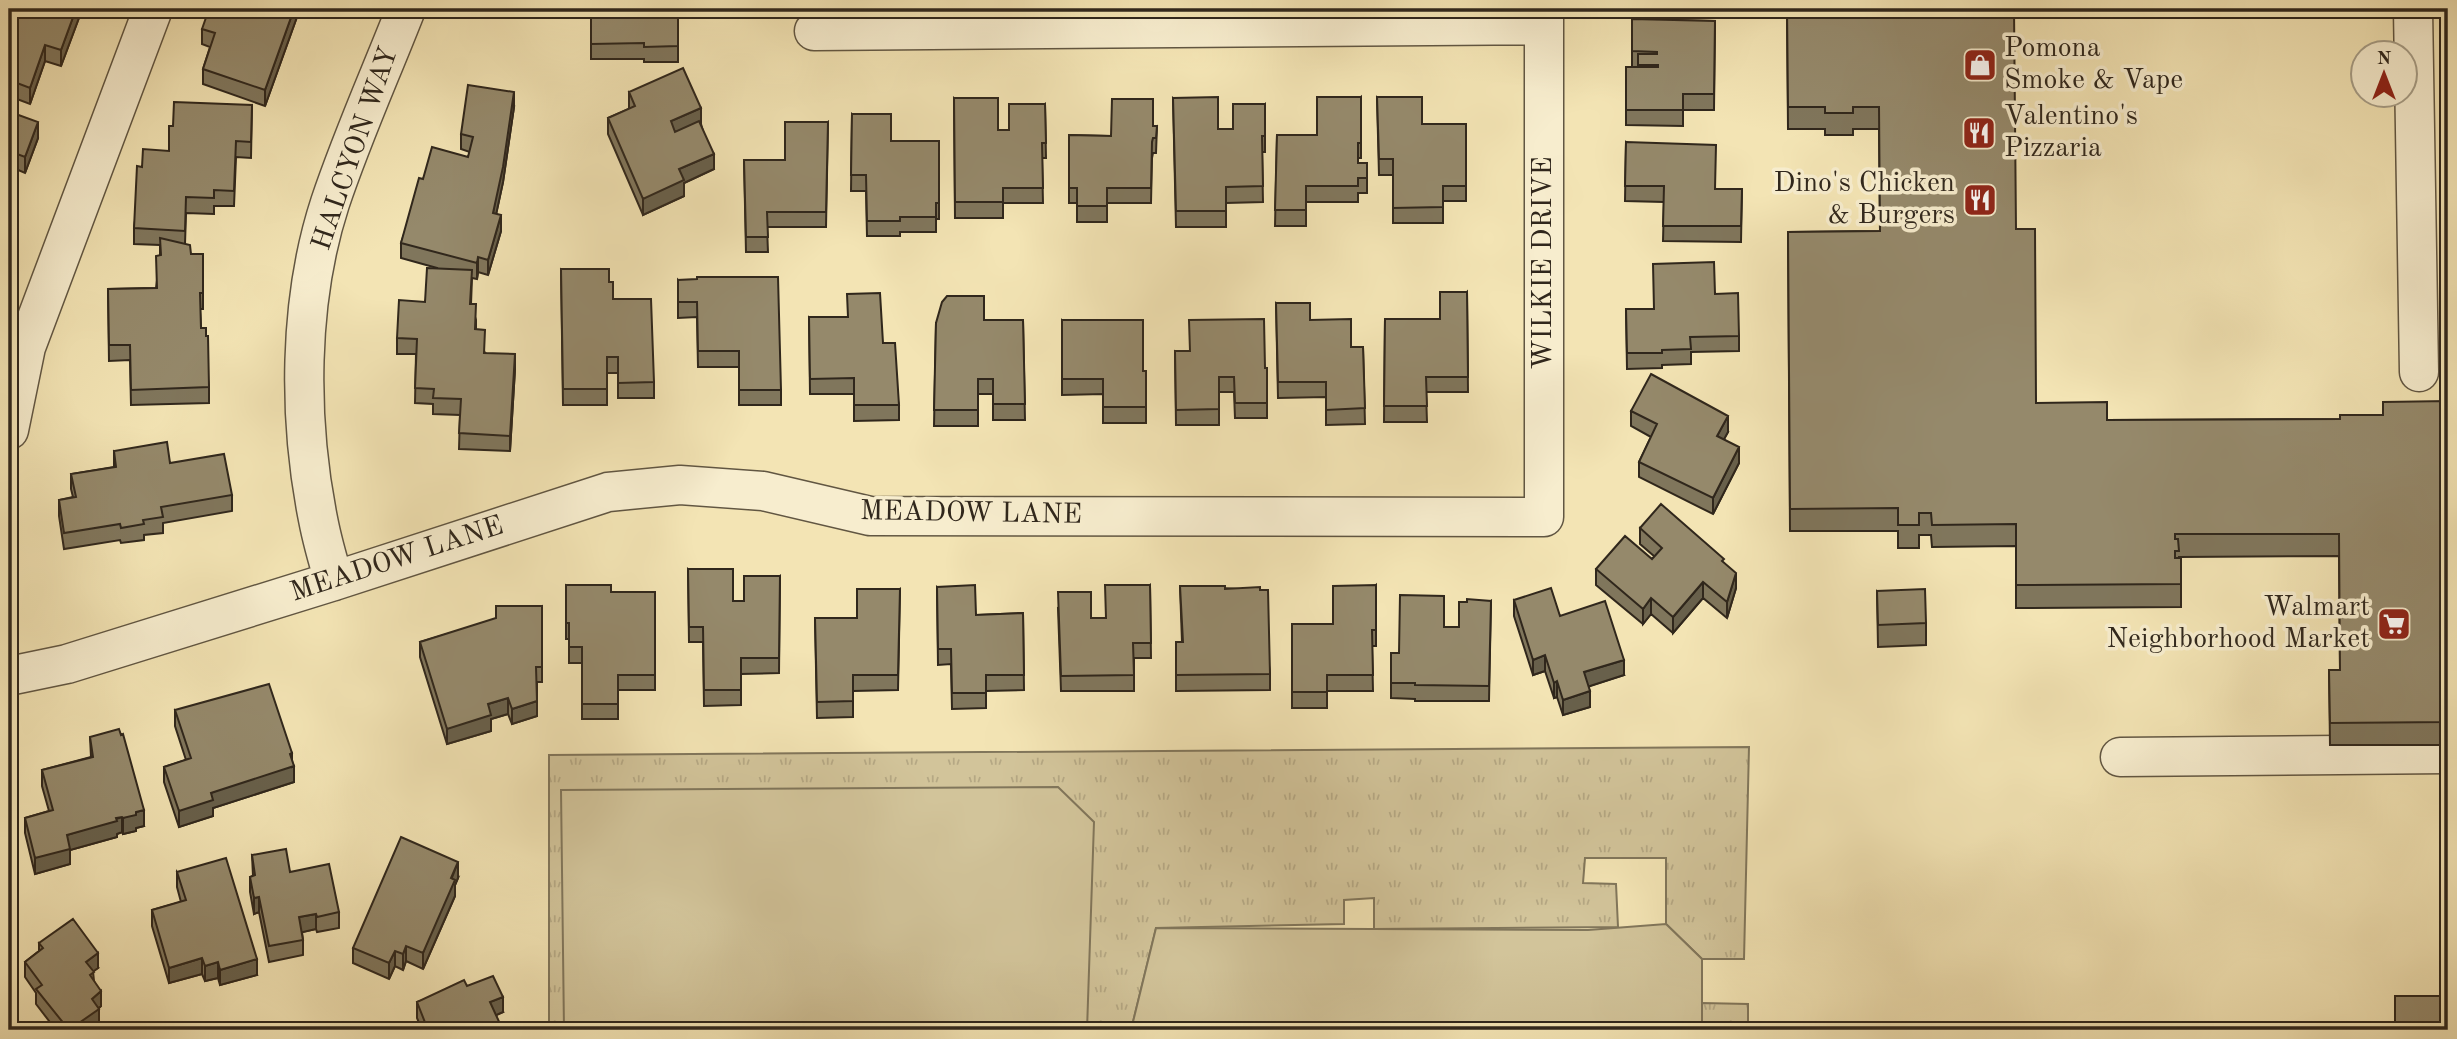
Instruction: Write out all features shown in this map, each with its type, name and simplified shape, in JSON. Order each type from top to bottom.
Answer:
[{"type":"street","points":[[9,430],[26,348],[153,9]]},
{"type":"street","name":"HALCYON WAY","points":[[334,581],[318,521],[308,458],[304,404],[306,329],[316,259],[330,204],[406,9]]},
{"type":"street","points":[[2413,9],[2419,372]]},
{"type":"street","points":[[814,31],[1544,17]]},
{"type":"street","name":"WILKIE DRIVE","points":[[1544,17],[1544,517]]},
{"type":"street","name":"MEADOW LANE","points":[[9,676],[67,664],[608,492],[680,485],[764,491],[870,516],[1544,517]]},
{"type":"street","points":[[2120,757],[2448,754]]},
{"type":"green space","points":[[1749,747],[1744,959],[1702,959],[1666,924],[1666,858],[1585,858],[1583,883],[1616,884],[1618,927],[1374,929],[1374,898],[1344,900],[1344,924],[1156,928],[1131,1030],[549,1030],[549,755]]},
{"type":"green space","points":[[1058,787],[1094,822],[1087,1030],[564,1030],[561,790]]},
{"type":"green space","points":[[1666,924],[1702,959],[1702,1030],[1131,1030],[1156,928],[1588,930]]},
{"type":"green space","points":[[1702,1003],[1748,1004],[1748,1030],[1702,1030]]},
{"type":"building","points":[[9,9],[76,9],[61,50],[45,45],[30,88],[9,80]]},
{"type":"building","points":[[209,9],[294,9],[265,90],[203,69],[215,33],[202,29]]},
{"type":"building","points":[[591,9],[678,9],[678,46],[644,47],[644,43],[591,44]]},
{"type":"building","points":[[1787,9],[2014,9],[2016,229],[2035,229],[2036,403],[2107,402],[2107,420],[2340,419],[2340,415],[2383,415],[2383,402],[2448,401],[2448,722],[2330,723],[2329,670],[2340,670],[2339,534],[2175,534],[2179,551],[2175,551],[2175,558],[2181,558],[2181,584],[2016,585],[2016,524],[1932,525],[1931,513],[1919,513],[1919,525],[1898,525],[1898,508],[1790,509],[1788,232],[1880,231],[1879,107],[1853,107],[1853,113],[1825,113],[1825,107],[1788,107]]},
{"type":"building","points":[[1632,19],[1715,21],[1714,94],[1683,94],[1683,110],[1626,110],[1626,67],[1658,67],[1638,65],[1638,54],[1657,52],[1632,51]]},
{"type":"building","points":[[683,68],[701,108],[671,121],[675,132],[699,121],[714,154],[679,169],[684,180],[643,199],[608,118],[635,106],[629,92]]},
{"type":"building","points":[[468,85],[514,92],[493,213],[501,215],[488,260],[478,257],[477,263],[401,243],[419,178],[423,179],[432,147],[468,157],[473,137],[461,134]]},
{"type":"building","points":[[1218,97],[1218,129],[1233,129],[1233,104],[1265,104],[1265,136],[1262,136],[1263,186],[1226,187],[1226,211],[1176,211],[1173,98]]},
{"type":"building","points":[[1317,97],[1361,97],[1358,163],[1367,163],[1367,178],[1358,178],[1358,186],[1306,186],[1306,210],[1275,210],[1277,135],[1317,135]]},
{"type":"building","points":[[1377,97],[1422,97],[1422,124],[1466,124],[1466,186],[1443,186],[1443,207],[1393,208],[1393,159],[1379,159]]},
{"type":"building","points":[[954,98],[998,98],[998,130],[1009,130],[1009,104],[1045,104],[1043,188],[1003,188],[1003,202],[955,202]]},
{"type":"building","points":[[1112,99],[1153,99],[1153,126],[1157,126],[1156,138],[1153,138],[1152,142],[1151,188],[1107,188],[1107,206],[1077,206],[1077,188],[1069,188],[1069,135],[1111,136]]},
{"type":"building","points":[[174,102],[252,105],[251,142],[236,141],[234,191],[214,190],[214,198],[186,197],[185,231],[134,228],[137,166],[142,167],[143,149],[169,151],[169,126],[173,126]]},
{"type":"building","points":[[9,114],[38,122],[25,157],[9,151]]},
{"type":"building","points":[[852,114],[891,114],[891,141],[939,141],[939,203],[936,203],[936,217],[867,221],[866,175],[851,175]]},
{"type":"building","points":[[785,122],[828,122],[826,212],[767,212],[768,237],[746,237],[744,160],[785,160]]},
{"type":"building","points":[[1626,142],[1716,145],[1715,189],[1742,189],[1741,226],[1663,226],[1664,186],[1625,186]]},
{"type":"building","points":[[160,238],[190,245],[191,254],[203,254],[201,328],[206,328],[208,336],[209,387],[131,390],[130,345],[109,345],[108,289],[157,288],[156,256],[161,255]]},
{"type":"building","points":[[1714,262],[1715,294],[1738,293],[1739,336],[1690,337],[1691,349],[1662,350],[1662,353],[1627,353],[1626,309],[1654,309],[1653,264]]},
{"type":"building","points":[[427,268],[472,270],[470,304],[476,304],[475,329],[485,330],[484,353],[515,354],[510,436],[459,433],[461,399],[433,398],[434,389],[415,388],[417,339],[397,338],[399,300],[425,302]]},
{"type":"building","points":[[561,269],[609,269],[609,282],[613,282],[613,299],[651,299],[654,382],[618,383],[618,357],[607,357],[607,389],[563,389]]},
{"type":"building","points":[[697,277],[778,277],[781,390],[739,390],[739,351],[698,351],[697,302],[678,302],[678,280]]},
{"type":"building","points":[[1440,292],[1467,292],[1468,377],[1426,377],[1427,406],[1384,406],[1385,319],[1440,319]]},
{"type":"building","points":[[880,293],[883,343],[895,343],[899,405],[854,405],[854,378],[810,379],[809,317],[848,317],[847,294]]},
{"type":"building","points":[[947,296],[984,296],[984,320],[1023,320],[1025,404],[993,404],[993,379],[978,379],[978,410],[934,410],[936,323],[942,302]]},
{"type":"building","points":[[1276,303],[1310,303],[1310,320],[1351,319],[1351,347],[1363,347],[1365,408],[1326,410],[1326,382],[1278,382]]},
{"type":"building","points":[[1264,319],[1267,403],[1235,403],[1234,377],[1219,377],[1219,409],[1176,410],[1175,351],[1190,351],[1189,320]]},
{"type":"building","points":[[1062,320],[1143,320],[1146,407],[1103,407],[1103,379],[1062,379]]},
{"type":"building","points":[[1651,374],[1728,416],[1717,436],[1739,447],[1713,498],[1639,462],[1657,424],[1631,411]]},
{"type":"building","points":[[167,442],[170,463],[224,454],[232,495],[161,507],[163,517],[143,520],[144,524],[121,528],[120,524],[64,533],[59,500],[76,497],[71,474],[116,467],[114,451]]},
{"type":"building","points":[[1661,504],[1724,559],[1722,561],[1736,573],[1727,602],[1703,582],[1673,617],[1651,598],[1643,609],[1596,569],[1625,536],[1652,559],[1662,548],[1640,528]]},
{"type":"building","points":[[688,569],[733,569],[733,601],[744,601],[744,576],[780,576],[779,658],[741,658],[741,690],[704,690],[703,627],[689,627]]},
{"type":"building","points":[[566,585],[611,585],[611,592],[655,592],[655,675],[618,675],[618,704],[582,704],[582,647],[569,647]]},
{"type":"building","points":[[975,585],[976,615],[1023,613],[1024,675],[986,675],[986,693],[952,693],[951,649],[938,649],[937,587]]},
{"type":"building","points":[[1105,585],[1150,585],[1151,643],[1133,643],[1134,675],[1061,676],[1058,592],[1091,592],[1091,618],[1106,618]]},
{"type":"building","points":[[1376,585],[1376,630],[1372,630],[1373,675],[1327,675],[1327,692],[1292,692],[1292,624],[1333,624],[1333,586]]},
{"type":"building","points":[[1180,586],[1225,586],[1225,589],[1260,587],[1260,590],[1268,590],[1270,674],[1176,675],[1176,642],[1183,642]]},
{"type":"building","points":[[1551,588],[1560,616],[1605,601],[1624,660],[1584,672],[1590,691],[1563,700],[1545,655],[1533,660],[1514,600]]},
{"type":"building","points":[[857,589],[900,589],[898,675],[853,675],[853,701],[817,702],[815,618],[857,618]]},
{"type":"building","points":[[1925,589],[1926,623],[1878,625],[1877,591]]},
{"type":"building","points":[[1400,595],[1444,596],[1444,627],[1459,627],[1459,602],[1467,602],[1467,599],[1491,601],[1489,686],[1391,683],[1391,653],[1399,653]]},
{"type":"building","points":[[496,606],[542,606],[542,667],[536,667],[537,701],[512,709],[508,698],[488,704],[491,715],[447,729],[420,642],[496,618]]},
{"type":"building","points":[[269,684],[294,766],[211,793],[213,800],[179,811],[164,767],[191,758],[175,710]]},
{"type":"building","points":[[119,729],[121,735],[123,734],[144,810],[136,812],[136,815],[116,818],[117,821],[67,835],[70,849],[35,858],[25,818],[53,810],[42,770],[93,757],[90,737]]},
{"type":"building","points":[[401,837],[458,862],[451,878],[455,880],[423,953],[406,946],[403,954],[395,951],[389,963],[353,948]]},
{"type":"building","points":[[286,849],[290,872],[329,864],[339,912],[317,917],[316,914],[299,917],[303,940],[269,946],[259,897],[254,898],[250,877],[255,875],[252,855]]},
{"type":"building","points":[[226,858],[257,959],[220,970],[218,962],[205,966],[202,958],[169,968],[152,910],[186,900],[177,872]]},
{"type":"building","points":[[73,919],[98,953],[86,962],[94,972],[90,975],[101,991],[92,999],[99,1009],[69,1030],[36,989],[42,985],[25,962],[43,948],[39,943]]},
{"type":"building","points":[[493,976],[503,997],[490,1002],[501,1026],[490,1030],[428,1030],[417,1002],[464,980],[467,986]]},
{"type":"building","points":[[2395,996],[2448,996],[2448,1030],[2395,1029]]},
{"type":"place","name":"Pomona Smoke & Vape","points":[[1980,65]]},
{"type":"place","name":"Valentino's Pizzaria","points":[[1979,133]]},
{"type":"place","name":"Dino's Chicken & Burgers","points":[[1980,200]]},
{"type":"place","name":"Walmart Neighborhood Market","points":[[2394,624]]}]
